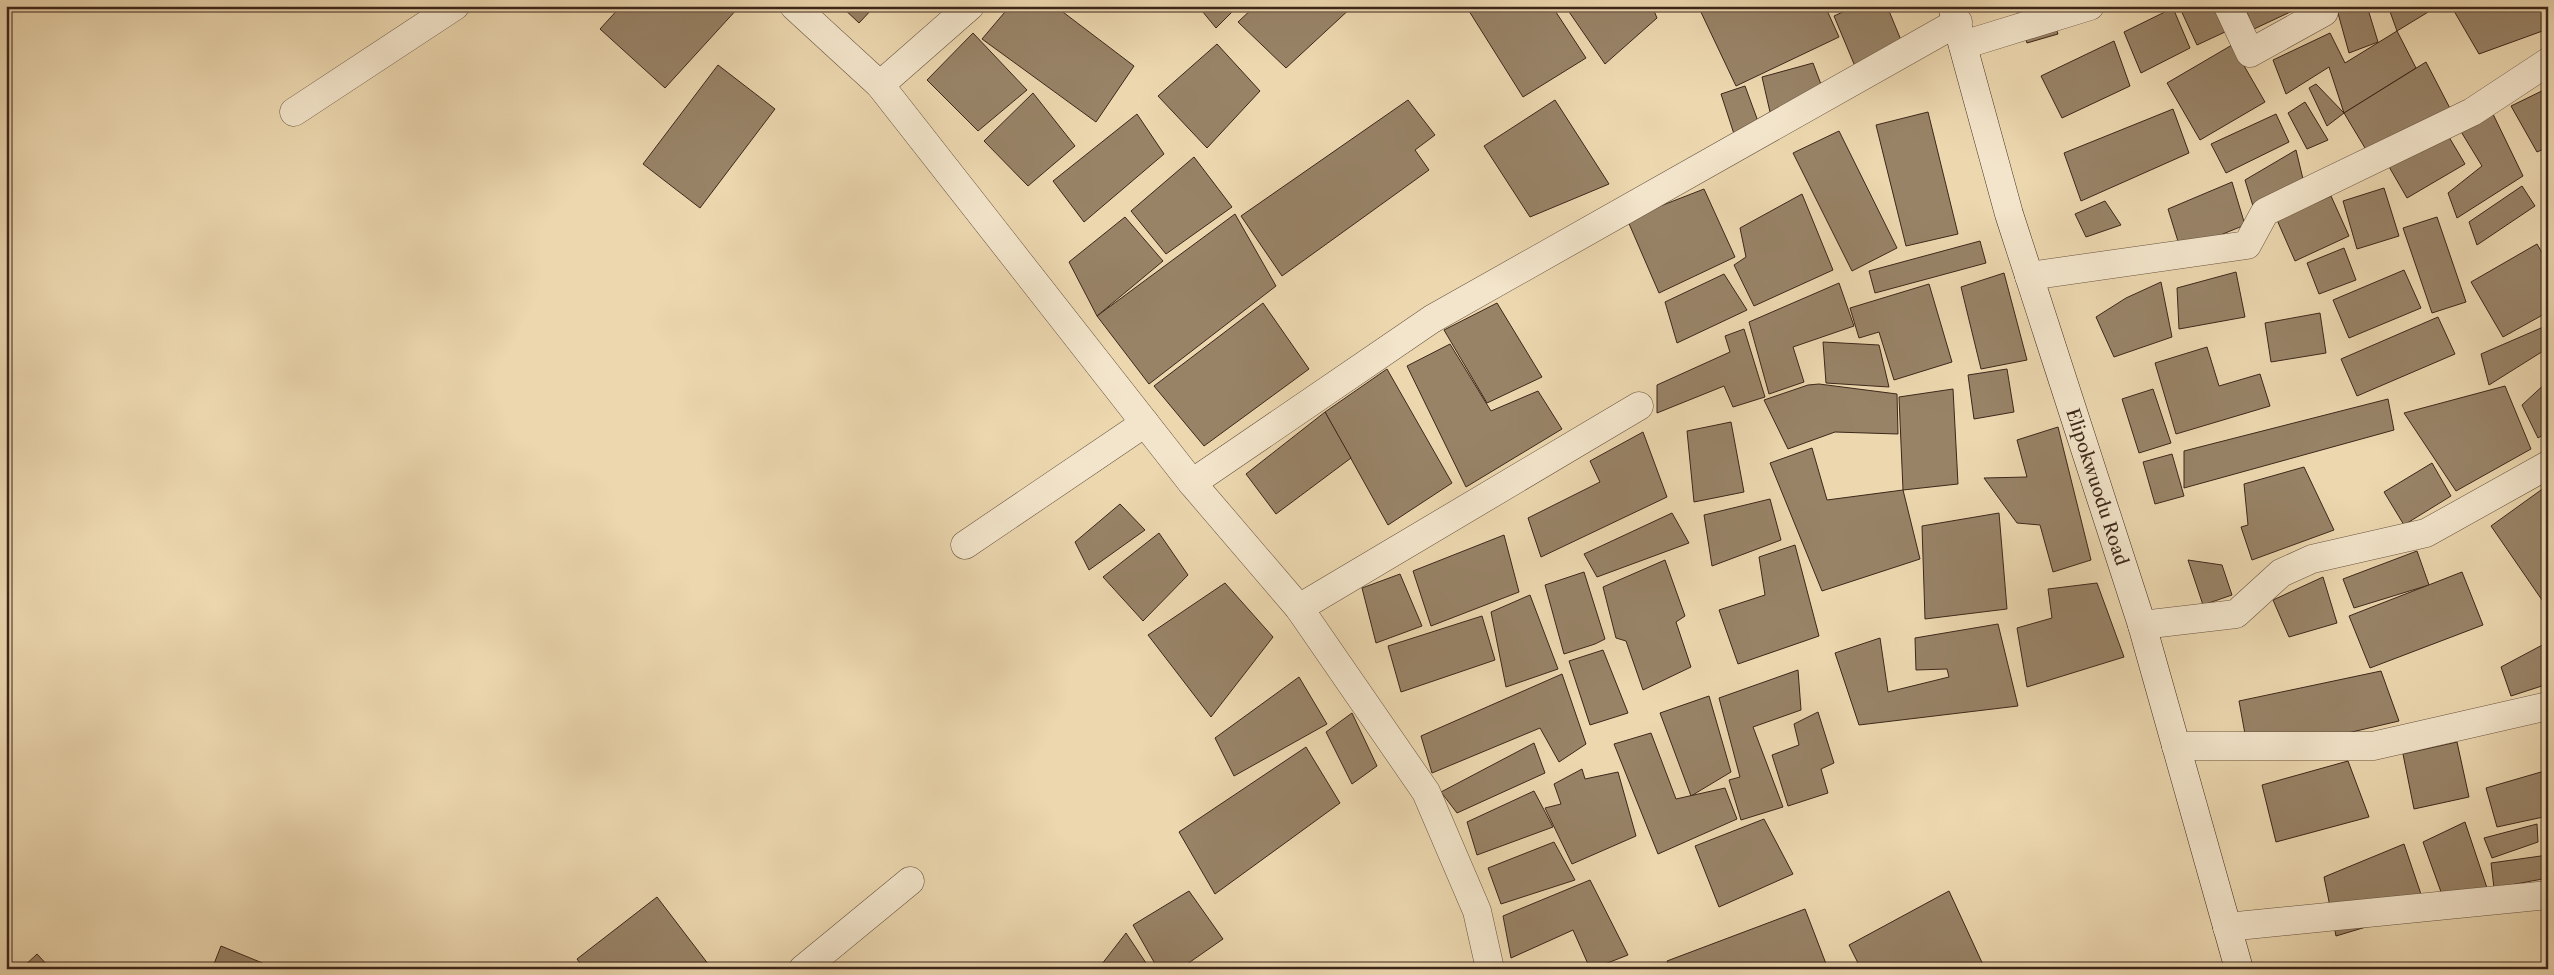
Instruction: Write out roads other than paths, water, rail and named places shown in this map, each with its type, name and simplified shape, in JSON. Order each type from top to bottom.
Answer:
[{"type":"street","points":[[294,112],[455,6]]},
{"type":"street","points":[[794,6],[880,85],[1192,483],[1299,608],[1426,792],[1477,911],[1490,969]]},
{"type":"street","points":[[880,85],[970,6]]},
{"type":"street","points":[[1192,483],[1432,319],[1958,24],[2090,6]]},
{"type":"street","points":[[2228,6],[2250,53],[2324,12]]},
{"type":"street","name":"Elipokwuodu Road","points":[[1958,24],[2009,214],[2142,625],[2239,969]]},
{"type":"street","points":[[2029,276],[2247,245],[2264,212],[2472,112],[2548,62]]},
{"type":"street","points":[[1299,608],[1640,406]]},
{"type":"street","points":[[965,545],[1145,423]]},
{"type":"street","points":[[2142,625],[2236,614],[2281,573],[2312,559],[2426,533],[2548,465]]},
{"type":"street","points":[[2176,746],[2373,746],[2548,706]]},
{"type":"street","points":[[803,969],[910,881]]},
{"type":"street","points":[[2227,927],[2548,895]]}]
